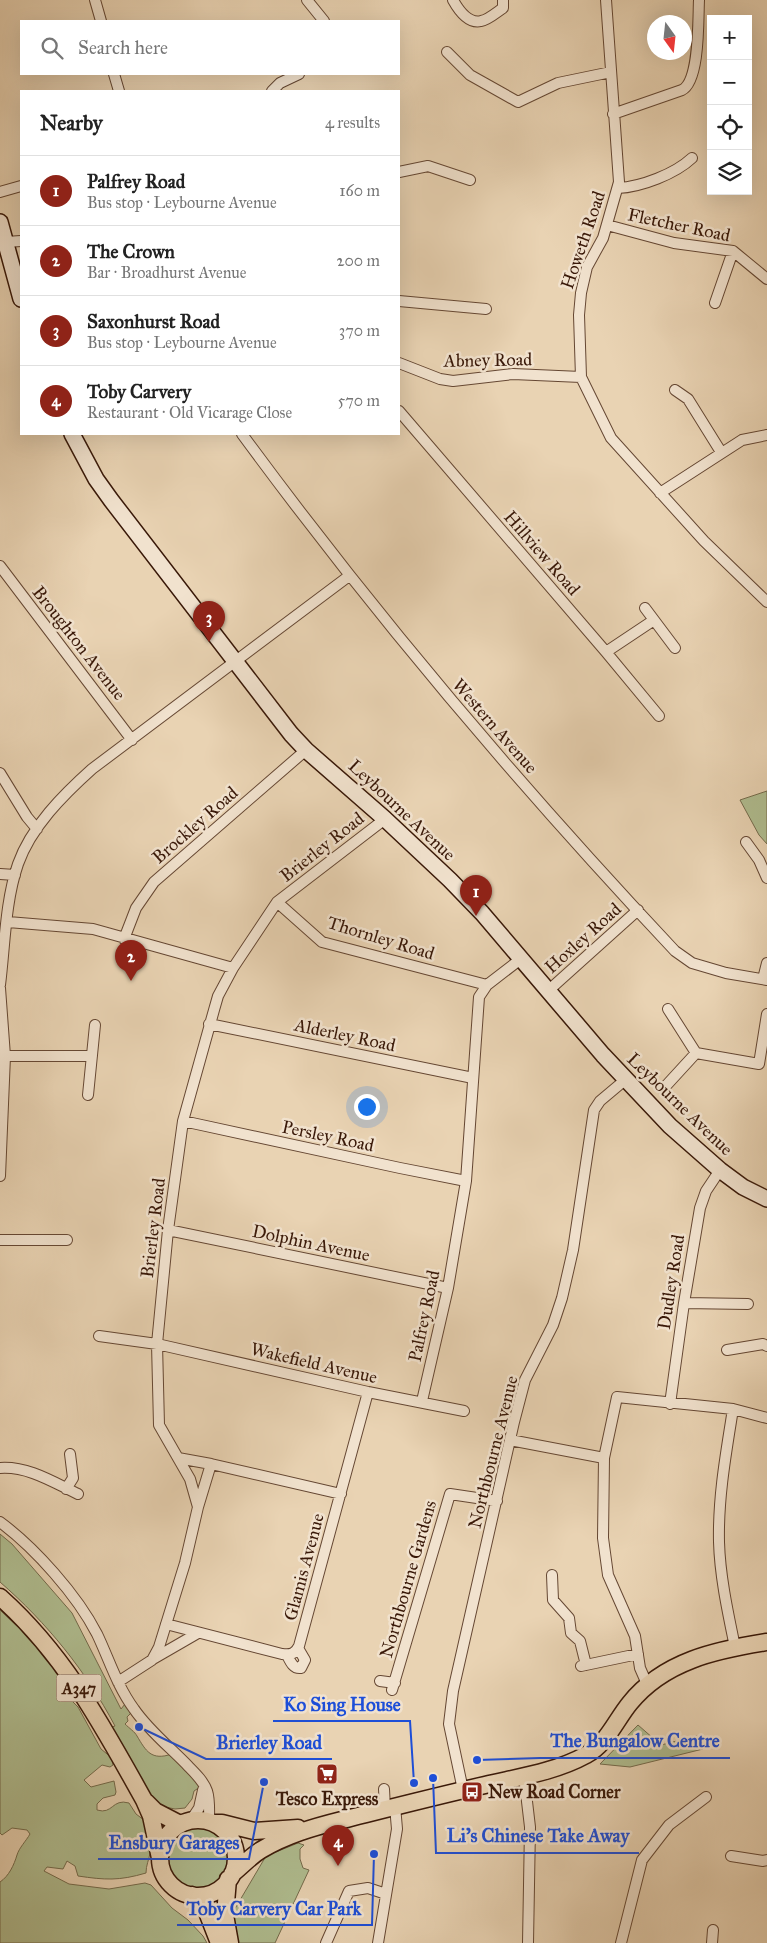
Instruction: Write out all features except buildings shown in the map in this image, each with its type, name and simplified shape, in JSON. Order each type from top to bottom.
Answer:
[{"type":"main road","name":"A347","points":[[0,1596],[18,1612],[49,1647],[85,1696],[144,1800],[151,1816],[160,1858]]},
{"type":"main road","points":[[315,1827],[254,1831],[222,1823],[186,1822],[172,1830],[165,1838],[161,1848],[161,1868],[173,1886],[182,1892],[202,1895],[221,1887],[230,1876],[259,1851],[277,1841],[315,1827],[390,1807],[557,1768],[588,1754],[605,1738],[630,1703],[647,1684],[670,1669],[694,1658],[735,1647],[767,1642]]},
{"type":"main road","name":"A347","points":[[144,1800],[155,1811],[186,1822]]},
{"type":"main road","points":[[211,1822],[226,1833],[234,1848],[235,1857],[230,1876],[225,1915],[230,1943]]},
{"type":"main road","points":[[192,1895],[207,1912],[219,1943]]},
{"type":"street","points":[[95,0],[101,20]]},
{"type":"street","points":[[307,0],[323,20]]},
{"type":"street","points":[[453,0],[465,16],[475,21],[482,21],[503,8],[503,0]]},
{"type":"street","name":"Howeth Road","points":[[606,0],[618,188],[603,238],[587,267],[580,298],[581,377],[611,438],[704,541],[767,602]]},
{"type":"street","points":[[613,114],[682,90],[687,86],[696,52],[699,0]]},
{"type":"street","points":[[446,52],[470,75],[518,102],[558,83],[611,72]]},
{"type":"street","points":[[114,75],[119,90]]},
{"type":"street","points":[[273,90],[280,83],[297,75]]},
{"type":"street","points":[[618,188],[628,188],[668,174],[683,167],[692,158]]},
{"type":"street","points":[[400,172],[428,166],[470,180]]},
{"type":"street","points":[[0,192],[20,186]]},
{"type":"street","points":[[0,225],[14,242],[20,291]]},
{"type":"street","name":"Fletcher Road","points":[[606,225],[674,243],[733,251],[767,279]]},
{"type":"street","points":[[715,303],[733,251]]},
{"type":"street","points":[[400,301],[486,309]]},
{"type":"street","name":"Abney Road","points":[[400,363],[431,376],[453,380],[480,379],[512,374],[581,377]]},
{"type":"street","points":[[675,390],[688,399],[721,452]]},
{"type":"street","name":"Hillview Road","points":[[400,412],[659,716]]},
{"type":"street","name":"Leybourne Avenue","points":[[73,435],[101,486],[280,721],[306,750],[385,819],[450,880],[522,958],[584,1034],[625,1080],[670,1126],[742,1187],[767,1199]]},
{"type":"street","name":"Western Avenue","points":[[243,435],[350,576],[477,732],[675,951],[692,963],[726,973],[765,979]]},
{"type":"street","points":[[660,493],[742,440],[767,435]]},
{"type":"street","name":"Broughton Avenue","points":[[0,566],[132,740]]},
{"type":"street","points":[[0,1176],[5,1056],[0,986],[15,875],[24,852],[37,828],[64,794],[76,783],[350,576]]},
{"type":"street","points":[[645,608],[675,648]]},
{"type":"street","points":[[606,652],[654,620]]},
{"type":"street","name":"Brockley Road","points":[[124,939],[136,908],[154,882],[306,750]]},
{"type":"street","points":[[0,773],[27,817],[37,828]]},
{"type":"street","name":"Brierley Road","points":[[152,1660],[159,1647],[185,1563],[198,1507],[190,1479],[159,1426],[157,1344],[168,1230],[183,1121],[209,1024],[218,996],[233,968],[277,902],[385,819]]},
{"type":"street","points":[[746,842],[759,860],[767,878]]},
{"type":"street","points":[[0,874],[15,875]]},
{"type":"street","name":"Thornley Road","points":[[277,902],[322,942],[487,985]]},
{"type":"street","name":"Hoxley Road","points":[[549,990],[638,910]]},
{"type":"street","points":[[8,922],[94,930],[233,968]]},
{"type":"street","points":[[487,985],[522,958]]},
{"type":"street","points":[[765,979],[767,963]]},
{"type":"street","name":"Palfrey Road","points":[[422,1401],[448,1288],[466,1181],[479,997],[487,985]]},
{"type":"street","points":[[668,1009],[696,1053],[759,1064],[767,1014]]},
{"type":"street","name":"Alderley Road","points":[[209,1024],[473,1078]]},
{"type":"street","points":[[88,1095],[95,1025]]},
{"type":"street","points":[[663,1089],[696,1053]]},
{"type":"street","points":[[5,1056],[92,1056]]},
{"type":"street","name":"Northbourne Avenue","points":[[463,1790],[449,1724],[453,1691],[510,1440],[526,1380],[553,1326],[562,1298],[573,1250],[594,1110],[600,1101],[625,1080]]},
{"type":"street","name":"Persley Road","points":[[183,1121],[466,1181]]},
{"type":"street","name":"Dudley Road","points":[[670,1404],[684,1303],[702,1199],[720,1170]]},
{"type":"street","name":"Dolphin Avenue","points":[[168,1230],[448,1288]]},
{"type":"street","points":[[0,1240],[67,1240]]},
{"type":"street","points":[[684,1303],[748,1304]]},
{"type":"street","name":"Wakefield Avenue","points":[[99,1336],[157,1344],[368,1392],[464,1410]]},
{"type":"street","points":[[727,1350],[763,1344],[767,1346]]},
{"type":"street","name":"Glamis Avenue","points":[[287,1655],[296,1652],[298,1648],[368,1392]]},
{"type":"street","points":[[647,1684],[640,1668],[634,1636],[608,1575],[603,1538],[604,1458],[616,1397],[733,1409],[767,1418]]},
{"type":"street","points":[[733,1409],[720,1502],[719,1543],[725,1595],[735,1647]]},
{"type":"street","points":[[510,1440],[604,1458]]},
{"type":"street","points":[[66,1489],[73,1478],[70,1454]]},
{"type":"street","points":[[178,1458],[341,1494]]},
{"type":"street","points":[[198,1507],[211,1464]]},
{"type":"street","points":[[0,1468],[28,1470],[78,1494]]},
{"type":"street","name":"Northbourne Gardens","points":[[380,1681],[393,1687],[450,1494],[497,1501]]},
{"type":"street","points":[[0,1522],[11,1530],[38,1558],[82,1608],[97,1635],[118,1682],[134,1710],[203,1784],[207,1792],[211,1822]]},
{"type":"street","points":[[552,1575],[554,1600],[569,1618],[571,1633],[580,1641],[584,1666],[638,1654]]},
{"type":"street","points":[[166,1624],[287,1655],[293,1666],[301,1668],[305,1660],[298,1648]]},
{"type":"street","points":[[118,1682],[198,1633]]},
{"type":"street","points":[[524,1776],[530,1826],[529,1943]]},
{"type":"street","points":[[186,1822],[199,1808],[203,1797],[203,1784]]},
{"type":"street","points":[[378,1943],[397,1829],[384,1789]]},
{"type":"street","points":[[621,1943],[642,1860],[670,1825],[706,1797]]},
{"type":"street","points":[[731,1856],[767,1860]]},
{"type":"street","points":[[326,1943],[349,1891],[368,1888],[386,1894]]},
{"type":"street","points":[[712,1943],[713,1930]]},
{"type":"green space","points":[[767,791],[767,844],[759,835],[740,800]]},
{"type":"green space","points":[[0,1534],[12,1544],[72,1613],[121,1709],[125,1704],[131,1713],[127,1717],[128,1721],[125,1724],[135,1733],[150,1753],[159,1756],[172,1754],[188,1768],[200,1787],[194,1791],[192,1799],[185,1808],[175,1809],[155,1805],[112,1727],[115,1726],[104,1706],[78,1667],[34,1614],[0,1582]]},
{"type":"green space","points":[[0,1610],[36,1644],[58,1670],[68,1697],[78,1707],[101,1749],[112,1758],[113,1765],[110,1767],[102,1765],[84,1780],[91,1787],[114,1781],[115,1795],[103,1798],[97,1804],[97,1810],[106,1810],[123,1802],[129,1803],[136,1814],[144,1820],[149,1844],[150,1853],[146,1873],[136,1876],[112,1879],[78,1876],[75,1866],[67,1861],[63,1869],[47,1867],[44,1871],[69,1884],[109,1889],[145,1883],[151,1885],[172,1908],[188,1920],[207,1943],[0,1943],[0,1882],[11,1870],[19,1850],[30,1834],[27,1830],[12,1828],[2,1835],[0,1833]]},
{"type":"green space","points":[[638,1725],[661,1745],[697,1736],[699,1747],[703,1749],[630,1767],[600,1764]]},
{"type":"green space","points":[[192,1826],[204,1826],[220,1835],[227,1845],[229,1857],[227,1869],[220,1879],[204,1888],[192,1888],[181,1883],[172,1874],[167,1863],[167,1851],[172,1840],[181,1831]]},
{"type":"green space","points":[[298,1843],[304,1845],[300,1849],[300,1859],[303,1868],[309,1870],[275,1943],[237,1943],[233,1912],[266,1856]]},
{"type":"place","name":"Saxonhurst Road","points":[[209,642]]},
{"type":"place","name":"Palfrey Road","points":[[476,916]]},
{"type":"place","name":"The Crown","points":[[131,981]]},
{"type":"place","name":"Brierley Road","points":[[139,1727]]},
{"type":"place","name":"The Bungalow Centre","points":[[477,1760]]},
{"type":"place","name":"Tesco Express","points":[[327,1774]]},
{"type":"place","name":"Li's Chinese Take Away","points":[[433,1778]]},
{"type":"place","name":"Ensbury Garages","points":[[264,1782]]},
{"type":"place","name":"Ko Sing House","points":[[414,1783]]},
{"type":"place","name":"New Road Corner","points":[[472,1792]]},
{"type":"place","name":"Toby Carvery Car Park","points":[[374,1854]]},
{"type":"place","name":"Toby Carvery","points":[[338,1866]]}]
